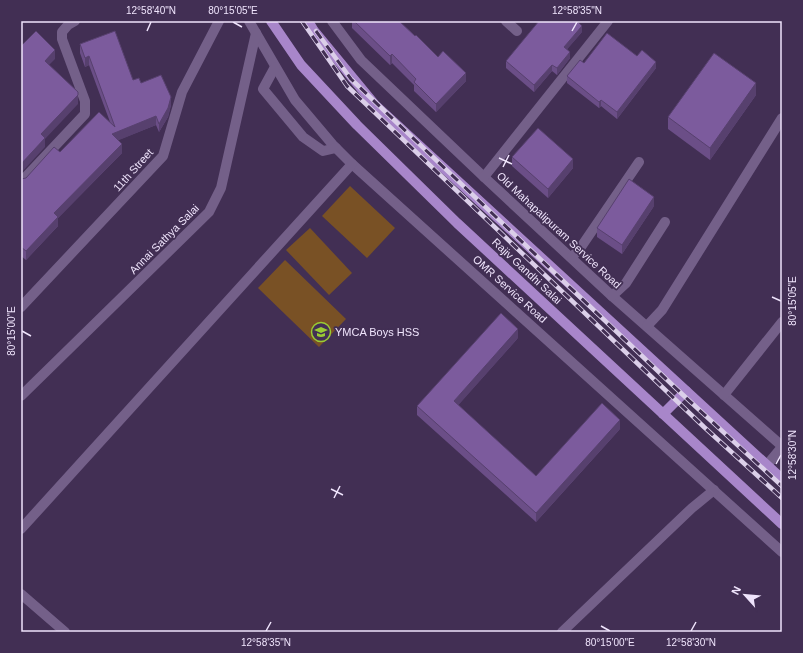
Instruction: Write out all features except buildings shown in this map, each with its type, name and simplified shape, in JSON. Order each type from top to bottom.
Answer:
[{"type":"main road","name":"Rajiv Gandhi Salai","points":[[271,21],[302,65],[357,125],[457,223],[782,524]]},
{"type":"main road","name":"Rajiv Gandhi Salai","points":[[308,21],[314,31],[375,105],[782,479]]},
{"type":"main road","points":[[663,414],[686,391]]},
{"type":"street","points":[[21,182],[85,114],[85,101],[62,39],[62,32],[68,25],[75,21]]},
{"type":"street","name":"11th Street","points":[[21,307],[163,156],[182,92],[218,21]]},
{"type":"street","name":"OMR Service Road","points":[[250,21],[295,100],[336,148],[352,164],[782,552]]},
{"type":"street","name":"Old Mahapalipuram Service Road","points":[[332,21],[361,60],[612,296],[782,446]]},
{"type":"street","points":[[506,21],[517,31]]},
{"type":"street","points":[[484,176],[608,21]]},
{"type":"street","name":"Annai Sathya Salai","points":[[21,396],[209,212],[221,188],[256,33]]},
{"type":"street","points":[[276,67],[264,89],[303,137],[322,151],[336,148]]},
{"type":"street","points":[[647,326],[662,310],[782,118]]},
{"type":"street","points":[[572,257],[581,247],[639,162]]},
{"type":"street","points":[[21,529],[352,164]]},
{"type":"street","points":[[612,296],[626,283],[666,222]]},
{"type":"street","points":[[724,395],[782,322]]},
{"type":"street","points":[[767,465],[782,446]]},
{"type":"street","points":[[562,632],[692,508],[714,490]]},
{"type":"street","points":[[21,594],[65,632]]},
{"type":"shaded area","points":[[350,186],[395,228],[367,258],[322,216]]},
{"type":"shaded area","points":[[310,228],[352,273],[329,295],[286,250]]},
{"type":"shaded area","points":[[285,260],[346,319],[319,347],[258,288]]},
{"type":"railway","points":[[302,21],[347,86],[704,427],[782,498]]},
{"type":"railway","points":[[316,31],[351,79],[682,394],[782,486]]},
{"type":"place","name":"YMCA Boys HSS","points":[[321,332]]}]
